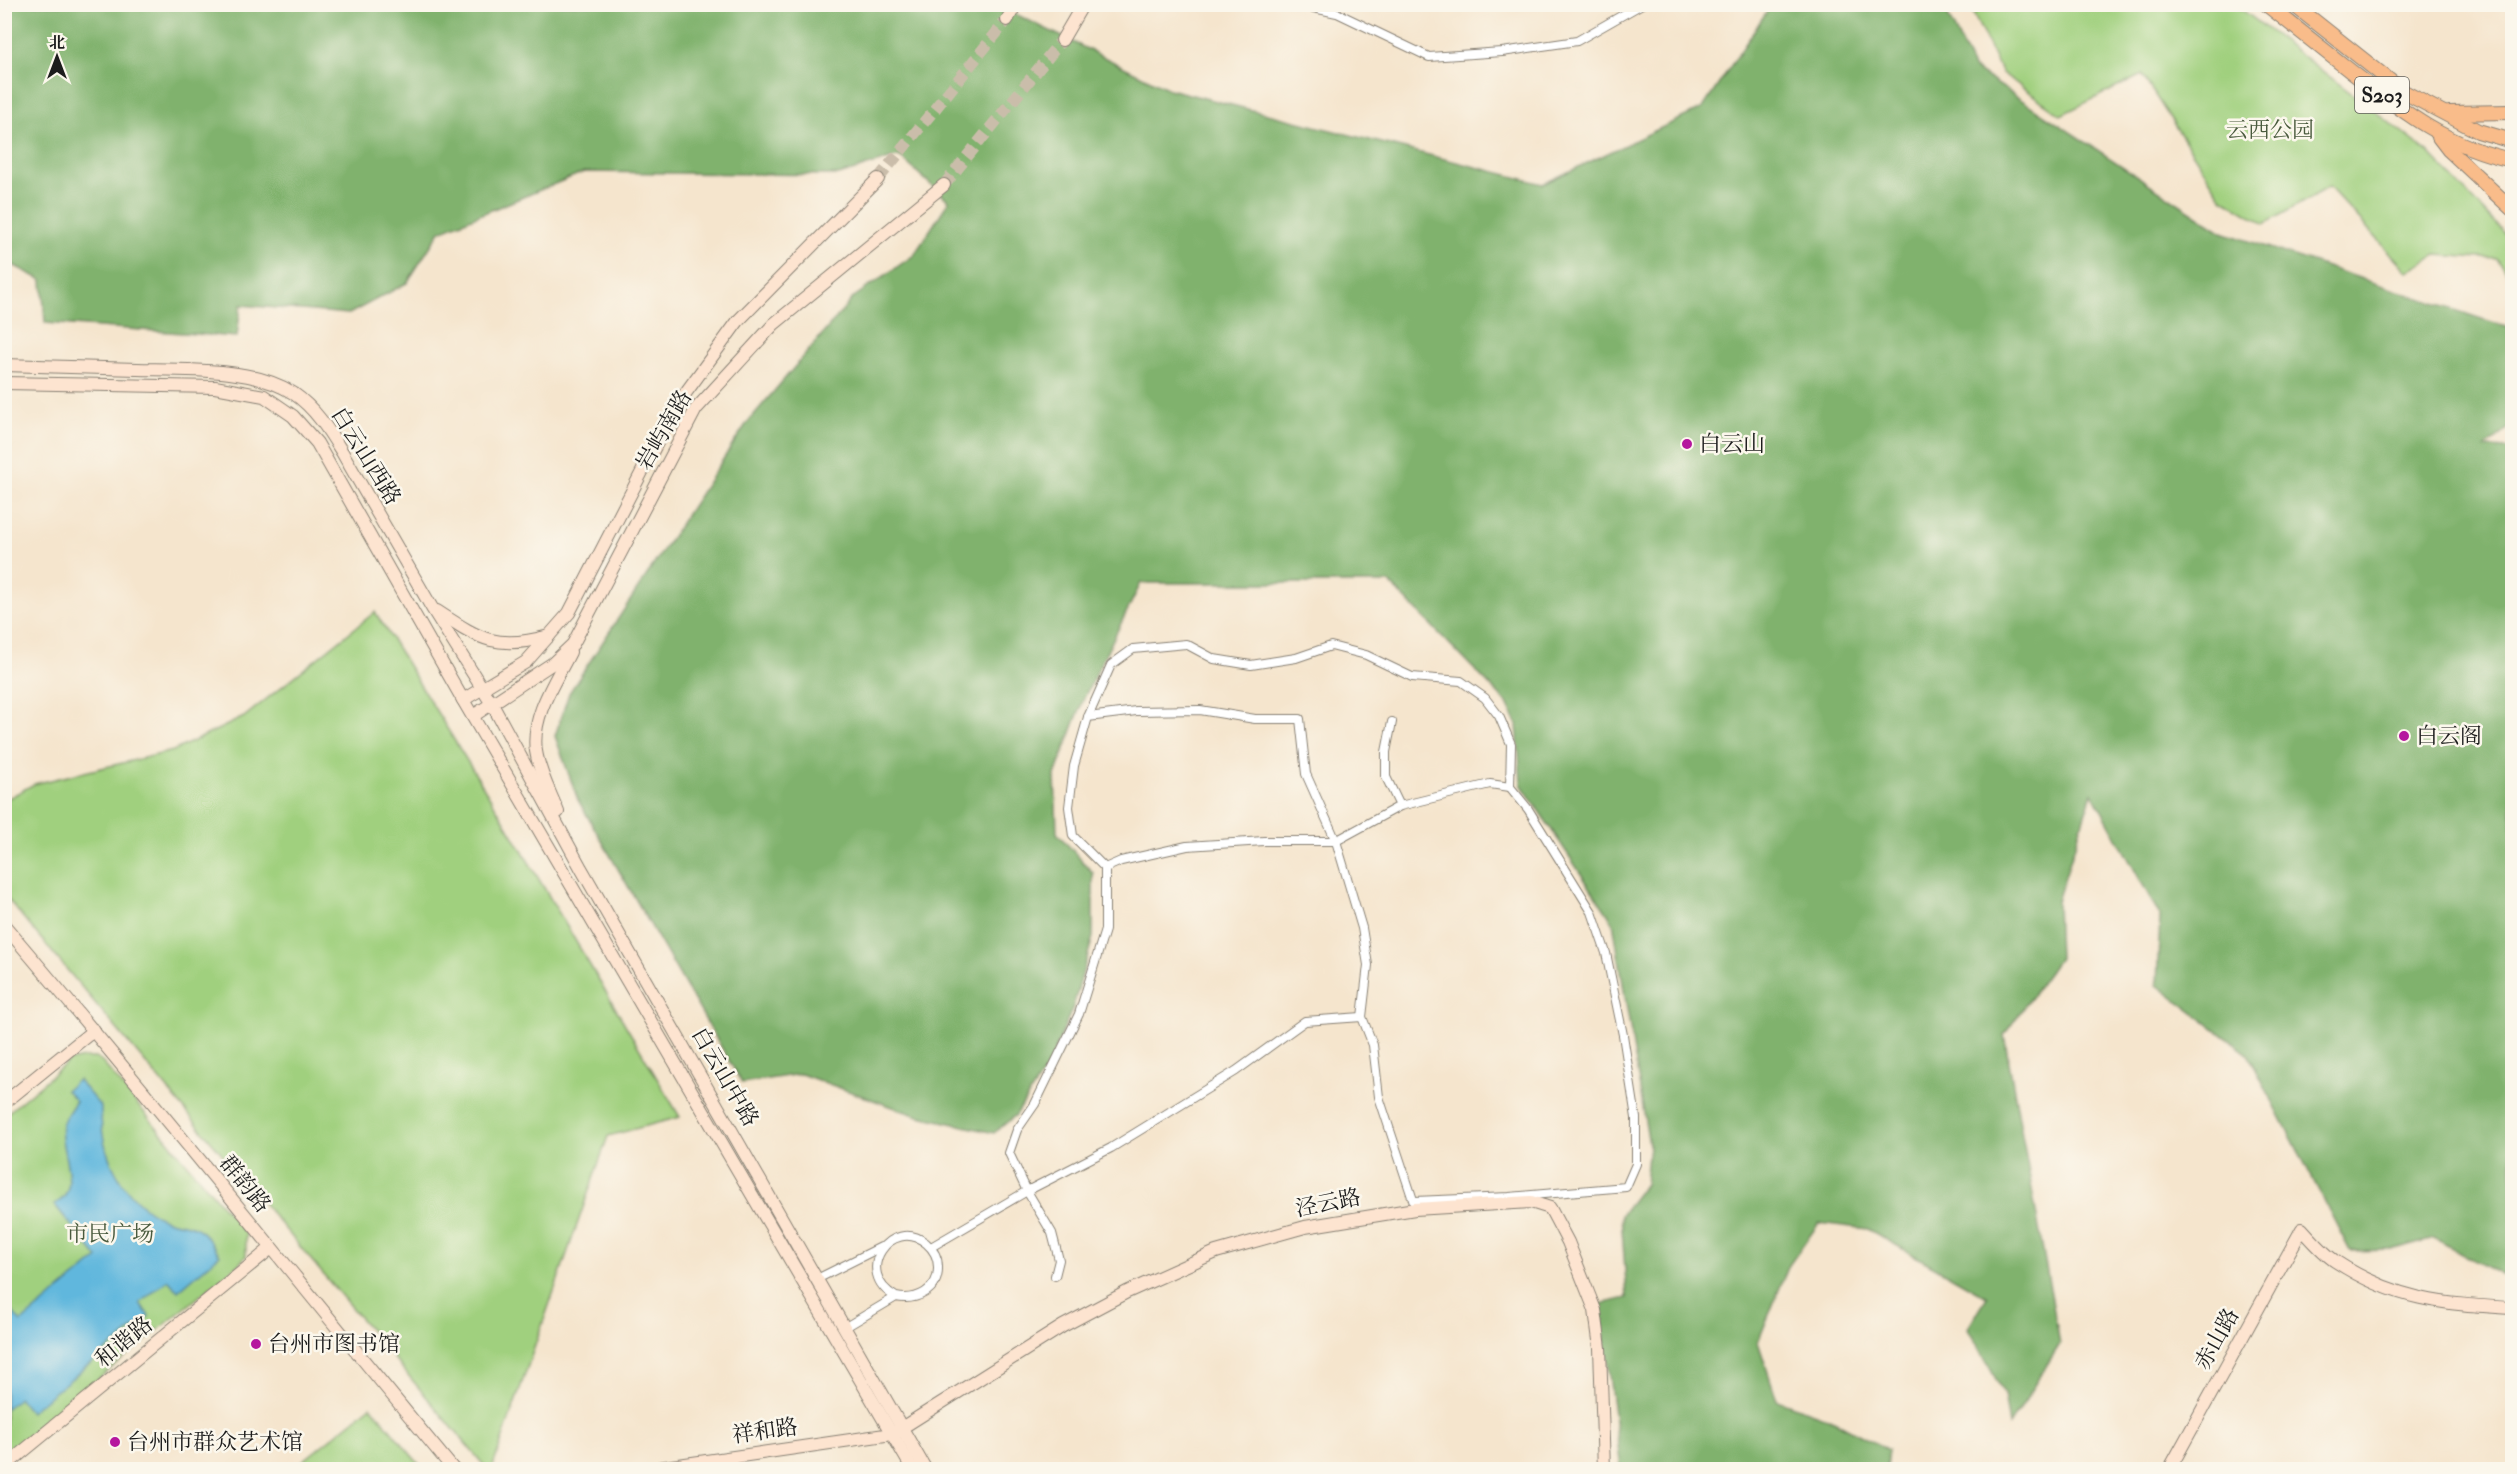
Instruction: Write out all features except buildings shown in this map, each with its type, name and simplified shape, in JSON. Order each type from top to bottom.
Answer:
[{"type":"main road","points":[[1007,20],[1016,4]]},
{"type":"main road","points":[[1062,40],[1083,4]]},
{"type":"main road","name":"S203","points":[[2266,4],[2395,106],[2436,133],[2490,155],[2512,160]]},
{"type":"main road","name":"S203","points":[[2293,4],[2404,92],[2478,131],[2512,141]]},
{"type":"main road","points":[[2442,112],[2471,114],[2512,111]]},
{"type":"main road","points":[[2436,133],[2450,150],[2512,209]]},
{"type":"main road","name":"岩屿南路","points":[[463,700],[526,662],[569,613],[676,406],[697,375],[738,321],[878,179]]},
{"type":"main road","name":"岩屿南路","points":[[473,716],[553,663],[573,644],[696,409],[774,324],[944,185]]},
{"type":"main road","name":"白云山西路","points":[[4,365],[221,372],[257,379],[290,391],[308,405],[326,426],[432,608],[492,704]]},
{"type":"main road","name":"白云山西路","points":[[4,383],[215,387],[264,396],[286,411],[316,442],[473,716]]},
{"type":"main road","points":[[432,608],[473,635],[489,641],[506,644],[528,642],[550,635]]},
{"type":"main road","points":[[573,644],[543,706],[535,733],[540,769],[581,868]]},
{"type":"main road","name":"白云山中路","points":[[492,704],[581,868],[844,1328],[897,1431],[913,1470]]},
{"type":"main road","name":"白云山中路","points":[[473,716],[897,1431],[926,1470]]},
{"type":"main road","name":"群韵路","points":[[4,925],[94,1030],[270,1249],[453,1470]]},
{"type":"main road","points":[[4,1103],[94,1030]]},
{"type":"main road","name":"泾云路","points":[[897,1431],[1063,1326],[1127,1292],[1216,1252],[1305,1227],[1415,1205],[1531,1202],[1550,1208],[1568,1242],[1595,1310],[1600,1348],[1604,1470]]},
{"type":"main road","name":"赤山路","points":[[2169,1470],[2302,1229],[2334,1261],[2391,1291],[2442,1304],[2512,1308]]},
{"type":"main road","name":"和谐路","points":[[4,1467],[270,1249]]},
{"type":"main road","name":"祥和路","points":[[644,1470],[897,1431]]},
{"type":"street","points":[[1295,4],[1337,13],[1429,57],[1502,52],[1577,41],[1642,4]]},
{"type":"street","points":[[1055,1276],[1059,1260],[1052,1233],[1027,1191],[1009,1153],[1017,1130],[1035,1104],[1079,1014],[1105,930],[1105,868],[1073,836],[1070,807],[1074,766],[1088,717],[1111,665],[1133,648],[1186,644],[1214,659],[1251,665],[1296,658],[1331,646],[1366,656],[1412,677],[1461,681],[1485,698],[1499,717],[1511,744],[1510,786],[1528,809],[1592,912],[1606,953],[1623,1035],[1636,1119],[1636,1164],[1626,1187],[1415,1205],[1379,1097],[1373,1045],[1362,1017],[1368,965],[1362,928],[1336,841],[1306,774],[1300,719],[1256,718],[1200,710],[1136,711],[1088,717]]},
{"type":"street","points":[[1392,722],[1386,752],[1386,777],[1400,806]]},
{"type":"street","points":[[1105,868],[1120,861],[1187,846],[1264,841],[1336,841],[1400,806],[1490,784],[1510,786]]},
{"type":"street","points":[[931,1247],[1027,1191],[1121,1142],[1236,1071],[1305,1021],[1362,1017]]},
{"type":"street","points":[[817,1279],[893,1240],[913,1237],[931,1247],[936,1256],[938,1266],[933,1286],[916,1298],[896,1297],[887,1292],[876,1275],[878,1254],[884,1246]]},
{"type":"street","points":[[844,1328],[896,1297]]},
{"type":"green space","points":[[4,5],[1002,5],[1001,7],[1169,89],[1543,184],[1703,108],[1771,5],[1943,5],[1973,68],[2222,232],[2512,329],[2512,425],[2485,448],[2512,449],[2512,1281],[2434,1238],[2391,1250],[2350,1251],[2248,1054],[2157,985],[2160,916],[2092,793],[2057,901],[2059,958],[2004,1035],[2060,1344],[2009,1425],[2004,1394],[1968,1328],[1987,1297],[1868,1229],[1819,1223],[1789,1265],[1758,1342],[1777,1400],[1832,1420],[1888,1450],[1886,1469],[1621,1469],[1600,1304],[1627,1298],[1621,1215],[1645,1184],[1649,1145],[1613,922],[1521,784],[1517,724],[1507,703],[1390,583],[1141,583],[1084,698],[1055,775],[1057,833],[1093,873],[1093,937],[1073,1007],[1049,1064],[1016,1115],[994,1133],[915,1115],[801,1074],[742,1083],[578,800],[555,736],[569,693],[747,423],[854,297],[914,255],[949,201],[899,156],[839,175],[584,172],[440,231],[407,283],[349,314],[241,305],[237,337],[45,323],[42,280],[5,261]]},
{"type":"green space","name":"云西公园","points":[[1969,5],[2236,5],[2428,152],[2512,241],[2512,280],[2497,259],[2436,255],[2408,272],[2329,187],[2265,224],[2222,198],[2142,75],[2061,115],[2002,73]]},
{"type":"green space","points":[[375,612],[505,822],[680,1117],[608,1136],[492,1469],[487,1469],[5,896],[5,800],[34,784],[173,751],[244,717]]},
{"type":"green space","name":"市民广场","points":[[96,1058],[103,1063],[246,1234],[246,1256],[5,1455],[5,1115],[69,1061]]},
{"type":"green space","points":[[371,1406],[423,1469],[293,1469]]},
{"type":"water","points":[[78,1080],[101,1107],[104,1141],[116,1173],[125,1187],[136,1200],[164,1219],[200,1230],[220,1255],[178,1291],[168,1280],[140,1303],[149,1316],[30,1412],[19,1398],[5,1409],[5,1314],[10,1309],[21,1322],[98,1258],[54,1204],[63,1198],[68,1190],[68,1169],[61,1135],[66,1116],[76,1101],[66,1090]]},
{"type":"tunnel","points":[[878,179],[1007,20]]},
{"type":"tunnel","points":[[944,185],[1062,40]]},
{"type":"place","name":"白云山","points":[[1687,444]]},
{"type":"place","name":"白云阁","points":[[2404,736]]},
{"type":"place","name":"台州市图书馆","points":[[256,1344]]},
{"type":"place","name":"台州市群众艺术馆","points":[[115,1442]]}]
